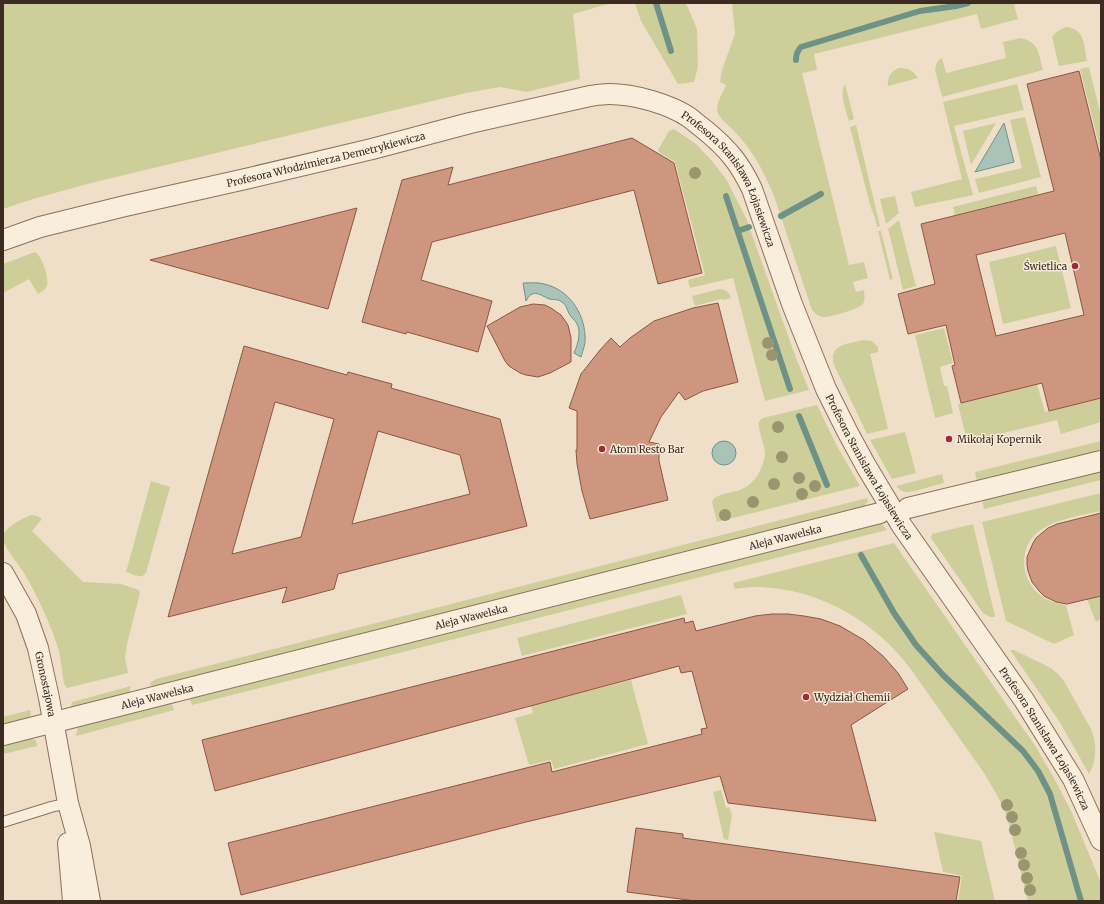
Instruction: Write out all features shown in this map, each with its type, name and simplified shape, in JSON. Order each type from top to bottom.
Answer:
[{"type":"street","name":"Profesora Włodzimierza Demetrykiewicza","points":[[3,240],[40,227],[125,206],[241,180],[470,123],[590,96],[609,94],[652,101]]},
{"type":"street","name":"Profesora Stanisława Łojasiewicza","points":[[652,101],[666,106],[689,118],[720,143],[733,156],[744,172],[752,189],[797,318],[826,389],[847,431],[902,526],[1024,700],[1053,746],[1073,779],[1101,840]]},
{"type":"street","points":[[908,508],[1101,461]]},
{"type":"street","name":"Aleja Wawelska","points":[[63,720],[880,513]]},
{"type":"street","name":"Gronostajowa","points":[[3,573],[26,614],[38,648],[49,698],[68,803],[80,846],[90,901]]},
{"type":"street","points":[[3,735],[42,725]]},
{"type":"street","name":"Gronostajowa","points":[[68,803],[67,831],[73,901]]},
{"type":"lane","points":[[3,822],[68,803]]},
{"type":"green space","points":[[3,3],[612,3],[573,14],[580,79],[527,92],[500,87],[466,93],[95,182],[3,209]]},
{"type":"green space","points":[[635,3],[686,3],[697,29],[698,67],[694,82],[678,84],[641,21]]},
{"type":"green space","points":[[732,3],[1020,3],[1014,5],[1018,19],[981,29],[977,14],[814,54],[817,70],[802,73],[849,265],[864,262],[868,278],[853,282],[856,292],[864,290],[863,303],[855,309],[826,317],[818,315],[812,310],[775,199],[767,180],[758,162],[747,146],[718,114],[718,105],[726,85],[720,82],[722,70],[735,34]]},
{"type":"green space","points":[[1066,27],[1072,28],[1080,34],[1084,44],[1087,61],[1059,66],[1052,37],[1058,31]]},
{"type":"green space","points":[[1021,38],[1027,40],[1035,46],[1039,54],[1043,70],[942,97],[935,70],[937,62],[940,59],[942,58],[946,73],[1006,58],[1003,42]]},
{"type":"green space","points":[[1089,67],[1101,116],[1101,153],[1080,69]]},
{"type":"green space","points":[[899,68],[910,70],[918,78],[888,86],[890,75]]},
{"type":"green space","points":[[845,84],[854,119],[849,121],[843,97],[843,88]]},
{"type":"green space","points":[[1017,84],[1024,110],[954,126],[973,195],[915,207],[911,192],[962,179],[943,102]]},
{"type":"green space","points":[[1025,117],[1041,177],[979,193],[975,179],[1022,168],[1010,120]]},
{"type":"green space","points":[[996,123],[971,165],[963,131]]},
{"type":"green space","points":[[856,125],[880,226],[877,227],[850,127]]},
{"type":"green space","points":[[674,129],[696,144],[726,179],[746,218],[796,358],[809,390],[765,401],[733,278],[690,288],[688,280],[705,275],[675,162],[660,153],[658,150],[669,131]]},
{"type":"green space","points":[[1036,186],[1038,194],[955,215],[953,207]]},
{"type":"green space","points":[[895,196],[899,213],[886,224],[880,199]]},
{"type":"green space","points":[[899,220],[916,286],[903,290],[888,229]]},
{"type":"green space","points":[[878,231],[881,231],[893,279],[890,280]]},
{"type":"green space","points":[[1056,246],[1071,308],[1003,324],[989,262]]},
{"type":"green space","points":[[35,252],[38,254],[46,272],[46,288],[38,294],[29,279],[3,293],[3,264]]},
{"type":"green space","points":[[720,289],[727,292],[731,298],[695,306],[692,296]]},
{"type":"green space","points":[[944,328],[953,363],[940,367],[944,386],[947,386],[953,413],[935,418],[915,335]]},
{"type":"green space","points":[[863,340],[872,341],[878,347],[878,352],[870,354],[888,429],[867,434],[834,365],[833,358],[834,353],[841,346]]},
{"type":"green space","points":[[1037,384],[1045,412],[1101,398],[1101,422],[1061,434],[1057,420],[967,442],[958,404]]},
{"type":"green space","points":[[817,405],[837,446],[860,486],[717,522],[712,502],[714,499],[721,495],[739,490],[750,484],[760,471],[765,453],[759,428],[760,420]]},
{"type":"green space","points":[[905,432],[916,473],[892,479],[870,440]]},
{"type":"green space","points":[[1101,441],[1101,451],[977,482],[975,472]]},
{"type":"green space","points":[[1101,470],[1101,480],[984,509],[982,499]]},
{"type":"green space","points":[[942,474],[944,483],[920,490],[905,492],[896,486]]},
{"type":"green space","points":[[151,481],[170,487],[146,573],[139,576],[126,572]]},
{"type":"green space","points":[[1101,493],[1101,511],[1070,518],[1042,529],[1034,535],[1025,552],[1025,571],[1028,580],[1033,588],[1043,597],[1053,602],[1066,605],[1074,635],[1054,644],[1006,621],[982,522]]},
{"type":"green space","points":[[867,498],[868,501],[864,507],[152,688],[150,683],[156,679]]},
{"type":"green space","points":[[32,515],[42,519],[32,531],[83,582],[121,584],[139,590],[140,593],[125,658],[128,673],[67,688],[64,684],[58,648],[47,619],[24,573],[7,549],[3,540],[4,533],[7,529],[20,520]]},
{"type":"green space","points":[[880,523],[887,530],[192,705],[190,699]]},
{"type":"green space","points":[[973,524],[995,617],[990,617],[983,613],[931,538],[932,534]]},
{"type":"green space","points":[[894,543],[1036,747],[1072,813],[1101,883],[1101,901],[1028,901],[1007,816],[997,795],[984,773],[910,668],[886,641],[858,619],[826,602],[792,591],[765,587],[735,589],[733,583]]},
{"type":"green space","points":[[681,595],[687,614],[522,656],[517,638]]},
{"type":"green space","points":[[1101,596],[1101,619],[1096,622],[1087,599]]},
{"type":"green space","points":[[1010,650],[1014,650],[1051,668],[1064,681],[1093,734],[1095,758],[1089,774],[1059,721]]},
{"type":"green space","points":[[631,680],[648,744],[554,769],[551,760],[529,765],[515,718],[533,713],[531,706]]},
{"type":"green space","points":[[131,686],[129,694],[70,710],[72,702]]},
{"type":"green space","points":[[171,702],[174,710],[76,736],[78,726]]},
{"type":"green space","points":[[30,710],[31,716],[28,719],[3,725],[3,717]]},
{"type":"green space","points":[[31,739],[36,740],[37,746],[3,754],[3,746]]},
{"type":"green space","points":[[721,790],[726,808],[729,807],[732,815],[728,840],[724,839],[713,792]]},
{"type":"green space","points":[[934,832],[981,841],[995,901],[958,901],[962,876],[943,872]]},
{"type":"shaded area","points":[[1004,123],[1014,162],[975,172]]},
{"type":"shaded area","points":[[523,283],[539,283],[553,287],[567,296],[573,303],[582,318],[584,327],[585,341],[581,357],[574,353],[579,338],[579,329],[564,303],[536,294],[528,297],[526,301]]},
{"type":"shaded area","points":[[724,441],[732,445],[736,453],[732,461],[724,465],[716,461],[712,453],[716,445]]},
{"type":"building","points":[[1079,71],[1101,160],[1101,398],[1049,411],[1042,383],[961,403],[952,366],[955,365],[946,325],[908,334],[898,294],[935,284],[921,224],[1054,191],[1027,84]],"holes":[[[1065,233],[1084,315],[996,336],[976,255]]]},
{"type":"building","points":[[632,138],[674,163],[702,273],[658,284],[634,190],[432,242],[421,280],[492,301],[478,352],[407,332],[406,334],[362,322],[402,180],[453,167],[448,185]]},
{"type":"building","points":[[357,208],[328,309],[150,260]]},
{"type":"building","points":[[718,303],[738,382],[703,391],[685,400],[679,392],[661,417],[649,442],[659,444],[659,461],[668,500],[590,519],[582,491],[577,464],[577,411],[569,408],[581,374],[611,338],[620,347],[654,321],[693,308]]},
{"type":"building","points":[[533,304],[545,305],[561,315],[568,325],[571,338],[571,362],[550,373],[538,377],[520,373],[509,366],[487,326],[520,307]]},
{"type":"building","points":[[244,346],[347,375],[348,372],[392,384],[391,388],[500,419],[527,526],[338,574],[334,589],[282,603],[287,587],[168,617]],"holes":[[[275,402],[334,419],[301,537],[232,554]],[[378,431],[460,455],[470,494],[352,524]]]},
{"type":"building","points":[[1101,513],[1101,596],[1067,604],[1056,602],[1044,596],[1032,582],[1027,565],[1027,557],[1036,538],[1048,528],[1057,524]]},
{"type":"building","points":[[788,614],[821,619],[840,626],[864,640],[883,656],[898,673],[908,689],[851,725],[876,821],[728,803],[720,776],[526,822],[241,895],[228,843],[550,762],[552,772],[702,734],[701,729],[707,728],[692,671],[681,673],[679,666],[215,791],[202,740],[684,618],[685,623],[693,621],[696,631],[755,616]]},
{"type":"building","points":[[636,828],[683,834],[683,838],[960,877],[956,901],[696,901],[627,892]]},
{"type":"waterway","points":[[656,3],[671,51]]},
{"type":"waterway","points":[[796,60],[797,53],[801,47],[920,11],[968,3]]},
{"type":"waterway","points":[[781,216],[821,194]]},
{"type":"waterway","points":[[726,196],[790,389]]},
{"type":"waterway","points":[[738,231],[749,227]]},
{"type":"waterway","points":[[799,416],[827,485]]},
{"type":"waterway","points":[[861,555],[894,613],[916,645],[943,675],[1023,751],[1038,771],[1050,794],[1081,901]]},
{"type":"place","name":"Świetlica","points":[[1075,266]]},
{"type":"place","name":"Mikołaj Kopernik","points":[[949,439]]},
{"type":"place","name":"Atom Resto Bar","points":[[602,449]]},
{"type":"place","name":"Wydział Chemii","points":[[806,697]]}]
